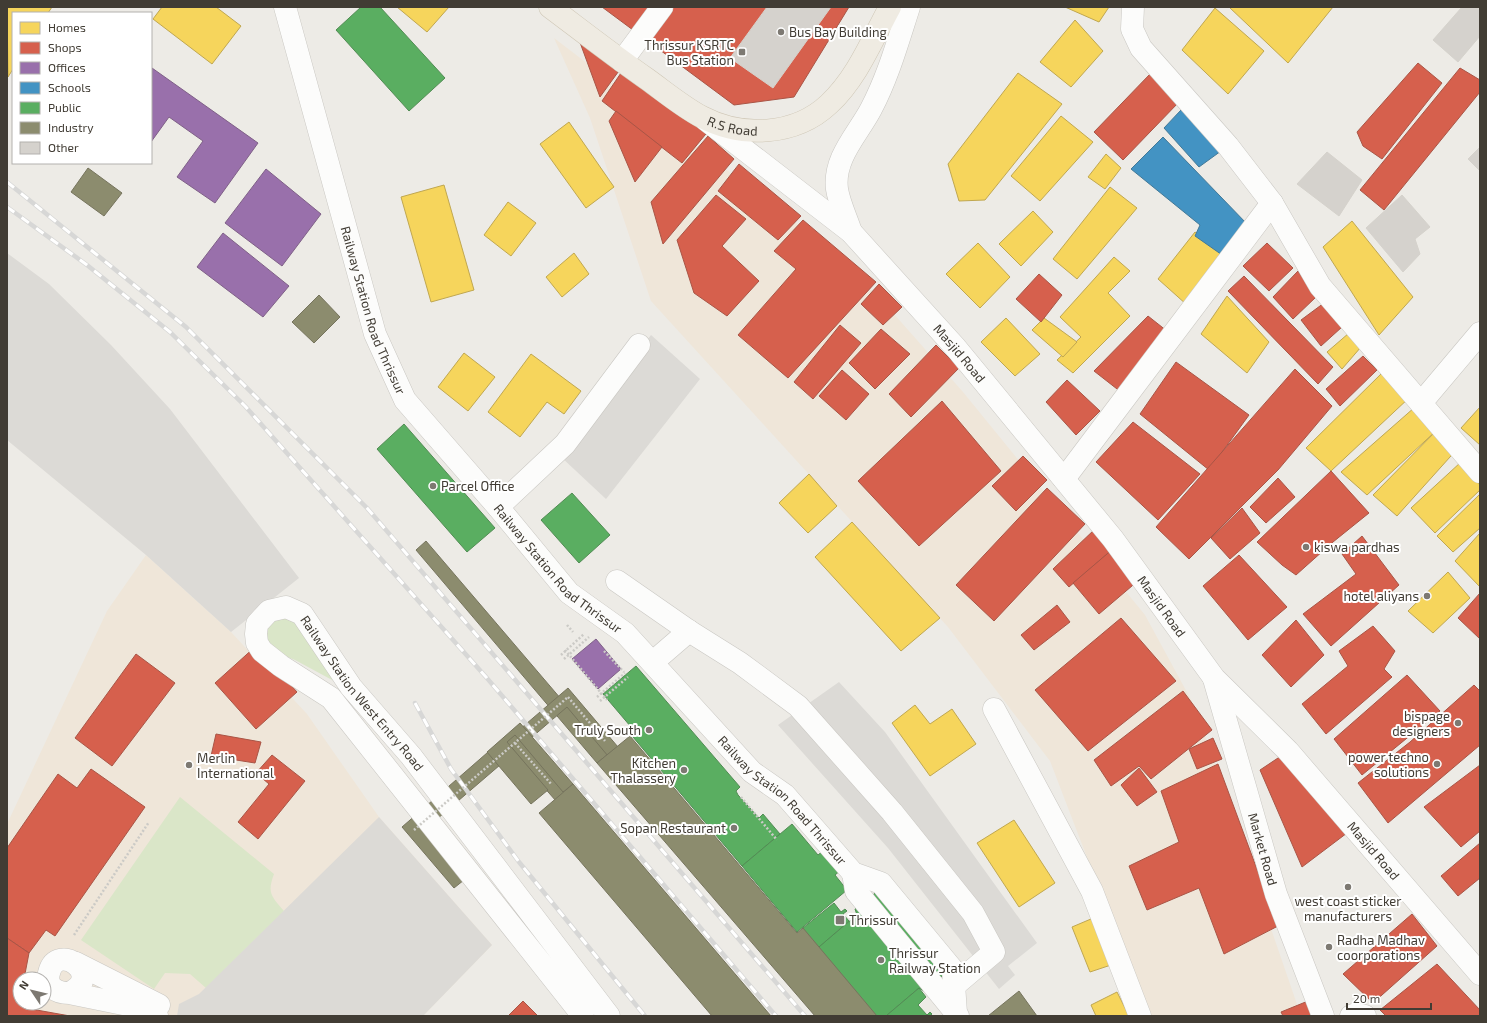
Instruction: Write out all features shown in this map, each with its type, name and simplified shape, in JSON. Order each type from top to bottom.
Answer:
[{"type":"main road","name":"R.S Road","points":[[550,7],[622,61],[701,117],[736,130],[754,132],[790,126],[816,114],[828,105],[848,83],[890,7]]},
{"type":"street","name":"Railway Station Road Thrissur","points":[[285,7],[375,334],[405,400],[498,507],[568,593],[625,632],[752,772],[785,795],[853,873],[881,883],[953,970],[957,1014]]},
{"type":"street","points":[[622,61],[662,7]]},
{"type":"street","points":[[851,232],[837,189],[840,162],[853,137],[871,110],[892,60],[909,7]]},
{"type":"street","points":[[1133,7],[1132,29],[1141,48],[1228,146],[1272,203],[1320,286],[1480,472]]},
{"type":"street","points":[[701,117],[851,232]]},
{"type":"street","points":[[1064,479],[1272,203]]},
{"type":"street","name":"Masjid Road","points":[[851,232],[956,348],[1113,539],[1214,678],[1288,751],[1480,974]]},
{"type":"street","points":[[1421,403],[1480,333]]},
{"type":"street","points":[[498,507],[565,444],[639,345]]},
{"type":"street","points":[[617,582],[689,631],[740,663],[798,706],[892,812],[973,913],[994,952],[955,985]]},
{"type":"street","name":"Railway Station West Entry Road","points":[[583,1016],[331,698],[281,666],[262,651],[256,638],[257,624],[269,611],[286,607],[295,609],[302,614],[351,687],[411,756],[609,1016]]},
{"type":"street","points":[[653,662],[689,631]]},
{"type":"street","name":"Market Road","points":[[1214,678],[1276,894],[1323,1016]]},
{"type":"street","points":[[994,709],[1092,891],[1140,1016]]},
{"type":"street","points":[[853,873],[856,891],[957,1014]]},
{"type":"street","points":[[157,1016],[143,1008],[69,993],[61,993],[54,990],[48,977],[50,969],[54,963],[69,961],[157,1002],[164,1011],[164,1016]]},
{"type":"street","points":[[1351,1016],[1356,1014],[1366,1016]]},
{"type":"path","points":[[561,655],[589,630]]},
{"type":"path","points":[[564,659],[593,634]]},
{"type":"path","points":[[565,650],[607,700]]},
{"type":"path","points":[[597,697],[625,673]]},
{"type":"path","points":[[600,701],[628,677]]},
{"type":"path","points":[[414,830],[568,698],[605,741]]},
{"type":"path","points":[[515,743],[552,785]]},
{"type":"path","points":[[69,961],[69,942],[149,822]]},
{"type":"shaded area","points":[[554,38],[800,226],[878,296],[963,392],[1145,615],[1195,707],[1301,1016],[1148,1016],[1050,761],[948,627],[651,301],[590,118]]},
{"type":"shaded area","points":[[7,253],[49,284],[111,345],[170,409],[299,578],[231,632],[146,555],[7,440]]},
{"type":"shaded area","points":[[651,335],[700,379],[606,499],[560,456]]},
{"type":"shaded area","name":"Merlin International","points":[[146,555],[231,632],[307,714],[379,817],[492,945],[423,1016],[7,1016],[7,824],[107,611]]},
{"type":"shaded area","points":[[839,682],[885,732],[1037,943],[1008,966],[1015,975],[999,989],[888,848],[778,725]]},
{"type":"shaded area","points":[[379,817],[492,945],[423,1016],[177,1016],[179,1004],[199,994]]},
{"type":"green space","points":[[276,617],[295,619],[334,681],[295,660],[278,653],[268,645],[265,632]]},
{"type":"green space","points":[[180,797],[274,874],[271,886],[273,898],[284,911],[206,988],[190,974],[165,973],[154,989],[81,940]]},
{"type":"building: Homes","points":[[7,7],[52,7],[49,12],[12,12],[12,71],[8,77]]},
{"type":"building: Homes","points":[[162,7],[216,7],[241,26],[212,64],[153,19]]},
{"type":"building: Homes","points":[[397,7],[449,7],[427,32]]},
{"type":"building: Homes","points":[[1065,7],[1109,7],[1099,22]]},
{"type":"building: Homes","points":[[1229,7],[1333,7],[1288,63]]},
{"type":"building: Homes","points":[[1215,8],[1264,51],[1228,94],[1182,50]]},
{"type":"building: Homes","points":[[1075,20],[1103,51],[1071,87],[1040,62]]},
{"type":"building: Homes","points":[[1018,73],[1062,104],[985,200],[959,201],[948,164]]},
{"type":"building: Homes","points":[[1061,116],[1093,142],[1040,201],[1011,176]]},
{"type":"building: Homes","points":[[569,122],[614,187],[586,208],[540,144]]},
{"type":"building: Homes","points":[[1106,154],[1121,168],[1105,189],[1088,177]]},
{"type":"building: Homes","points":[[444,185],[474,290],[431,302],[401,197]]},
{"type":"building: Homes","points":[[1110,187],[1137,208],[1077,279],[1053,259]]},
{"type":"building: Homes","points":[[508,202],[536,223],[511,256],[484,235]]},
{"type":"building: Homes","points":[[1033,211],[1053,232],[1021,266],[999,244]]},
{"type":"building: Homes","points":[[1352,221],[1413,297],[1379,335],[1323,247]]},
{"type":"building: Homes","points":[[1195,232],[1224,253],[1187,305],[1158,279]]},
{"type":"building: Homes","points":[[978,243],[1010,277],[980,308],[946,274]]},
{"type":"building: Homes","points":[[574,253],[589,274],[562,297],[546,277]]},
{"type":"building: Homes","points":[[1114,257],[1130,271],[1108,293],[1130,316],[1073,373],[1057,360],[1081,337],[1060,317]]},
{"type":"building: Homes","points":[[1227,296],[1269,342],[1247,373],[1201,334]]},
{"type":"building: Homes","points":[[1006,318],[1040,354],[1015,376],[981,342]]},
{"type":"building: Homes","points":[[1044,318],[1077,342],[1063,357],[1032,330]]},
{"type":"building: Homes","points":[[1349,333],[1361,347],[1342,369],[1327,352]]},
{"type":"building: Homes","points":[[464,353],[495,377],[468,411],[438,387]]},
{"type":"building: Homes","points":[[531,354],[581,391],[564,414],[547,402],[520,437],[488,412]]},
{"type":"building: Homes","points":[[1383,372],[1410,397],[1331,471],[1306,448]]},
{"type":"building: Homes","points":[[1415,407],[1439,428],[1367,495],[1341,472]]},
{"type":"building: Homes","points":[[1480,407],[1480,445],[1461,428]]},
{"type":"building: Homes","points":[[1439,428],[1459,447],[1397,516],[1373,495]]},
{"type":"building: Homes","points":[[1461,462],[1480,485],[1480,490],[1435,533],[1411,508]]},
{"type":"building: Homes","points":[[809,474],[837,506],[808,533],[779,503]]},
{"type":"building: Homes","points":[[1480,494],[1480,528],[1453,552],[1437,536]]},
{"type":"building: Homes","points":[[852,522],[940,618],[901,651],[815,557]]},
{"type":"building: Homes","points":[[1480,533],[1480,587],[1455,561]]},
{"type":"building: Homes","points":[[1448,572],[1470,598],[1433,633],[1408,611]]},
{"type":"building: Homes","points":[[915,705],[930,724],[952,709],[976,744],[930,776],[892,723]]},
{"type":"building: Homes","points":[[1014,820],[1055,883],[1019,907],[977,843]]},
{"type":"building: Homes","points":[[1098,916],[1117,963],[1090,972],[1072,927]]},
{"type":"building: Homes","points":[[1117,992],[1129,1016],[1096,1016],[1091,1005]]},
{"type":"building: Shops","name":"Thrissur KSRTC Bus Station","points":[[602,7],[849,7],[794,97],[734,105]]},
{"type":"building: Shops","points":[[578,37],[621,68],[600,97]]},
{"type":"building: Shops","points":[[1418,63],[1442,83],[1382,159],[1363,146],[1357,132]]},
{"type":"building: Shops","points":[[1460,68],[1480,80],[1480,92],[1384,210],[1360,190]]},
{"type":"building: Shops","points":[[623,70],[710,129],[682,163],[602,101]]},
{"type":"building: Shops","points":[[1151,73],[1179,102],[1123,160],[1094,132]]},
{"type":"building: Shops","points":[[616,111],[662,147],[635,182],[609,121]]},
{"type":"building: Shops","points":[[708,136],[734,159],[663,244],[651,202]]},
{"type":"building: Shops","points":[[739,164],[801,216],[778,240],[718,191]]},
{"type":"building: Shops","points":[[716,195],[746,219],[722,246],[759,281],[727,316],[694,293],[677,240]]},
{"type":"building: Shops","points":[[803,220],[876,282],[788,378],[738,335],[796,269],[774,251]]},
{"type":"building: Shops","points":[[1267,243],[1293,268],[1269,291],[1243,266]]},
{"type":"building: Shops","points":[[1298,271],[1316,297],[1293,319],[1273,297]]},
{"type":"building: Shops","points":[[1039,274],[1062,295],[1041,322],[1016,299]]},
{"type":"building: Shops","points":[[1244,276],[1333,367],[1318,384],[1228,291]]},
{"type":"building: Shops","points":[[879,284],[902,307],[883,325],[861,304]]},
{"type":"building: Shops","points":[[1324,303],[1342,327],[1321,346],[1301,320]]},
{"type":"building: Shops","points":[[1148,316],[1172,335],[1126,396],[1094,371]]},
{"type":"building: Shops","points":[[840,325],[861,343],[813,399],[794,382]]},
{"type":"building: Shops","points":[[881,329],[910,354],[875,389],[849,363]]},
{"type":"building: Shops","points":[[936,345],[959,368],[911,417],[889,394]]},
{"type":"building: Shops","points":[[1363,356],[1377,370],[1340,406],[1326,389]]},
{"type":"building: Shops","points":[[1176,362],[1249,415],[1209,470],[1140,414]]},
{"type":"building: Shops","points":[[1295,369],[1332,406],[1278,470],[1189,559],[1156,527]]},
{"type":"building: Shops","points":[[842,370],[869,394],[846,420],[819,396]]},
{"type":"building: Shops","points":[[1067,380],[1100,411],[1076,435],[1046,402]]},
{"type":"building: Shops","points":[[942,401],[1001,471],[919,546],[858,481]]},
{"type":"building: Shops","points":[[1133,422],[1200,474],[1158,520],[1096,462]]},
{"type":"building: Shops","points":[[1023,456],[1047,480],[1016,511],[992,486]]},
{"type":"building: Shops","points":[[1331,471],[1369,513],[1333,542],[1296,575],[1282,565],[1257,542]]},
{"type":"building: Shops","points":[[1278,478],[1295,497],[1266,523],[1250,507]]},
{"type":"building: Shops","points":[[1047,488],[1085,524],[994,621],[956,585]]},
{"type":"building: Shops","points":[[1242,508],[1260,533],[1230,559],[1211,538]]},
{"type":"building: Shops","points":[[1095,529],[1113,549],[1069,587],[1053,569]]},
{"type":"building: Shops","points":[[1362,536],[1399,585],[1331,646],[1303,614],[1356,574],[1342,554]]},
{"type":"building: Shops","points":[[1114,548],[1139,580],[1099,614],[1073,583]]},
{"type":"building: Shops","points":[[1239,555],[1287,607],[1248,640],[1203,586]]},
{"type":"building: Shops","points":[[1480,593],[1480,639],[1458,618]]},
{"type":"building: Shops","points":[[1057,605],[1070,622],[1034,650],[1021,635]]},
{"type":"building: Shops","points":[[1121,618],[1176,681],[1088,751],[1035,690]]},
{"type":"building: Shops","points":[[1296,620],[1324,655],[1291,687],[1262,655]]},
{"type":"building: Shops","points":[[1373,626],[1395,651],[1384,669],[1392,677],[1326,734],[1302,704],[1348,666],[1339,651]]},
{"type":"building: Shops","points":[[256,646],[297,692],[256,729],[215,683]]},
{"type":"building: Shops","points":[[136,654],[175,683],[112,766],[75,738]]},
{"type":"building: Shops","points":[[1407,675],[1440,711],[1362,775],[1334,739]]},
{"type":"building: Shops","points":[[1474,685],[1480,691],[1480,745],[1388,823],[1358,783],[1410,742]]},
{"type":"building: Shops","points":[[1183,691],[1212,730],[1151,779],[1139,766],[1111,786],[1094,760]]},
{"type":"building: Shops","points":[[216,734],[261,742],[255,763],[211,756]]},
{"type":"building: Shops","points":[[1213,738],[1222,759],[1197,769],[1189,749]]},
{"type":"building: Shops","points":[[1284,754],[1347,833],[1302,867],[1260,770]]},
{"type":"building: Shops","points":[[272,755],[305,781],[258,839],[238,822],[269,784],[256,773]]},
{"type":"building: Shops","points":[[1218,764],[1278,926],[1224,954],[1199,888],[1147,910],[1129,866],[1179,842],[1161,791]]},
{"type":"building: Shops","points":[[1480,765],[1480,831],[1461,847],[1424,807]]},
{"type":"building: Shops","points":[[1139,768],[1157,792],[1137,806],[1121,785]]},
{"type":"building: Shops","points":[[91,769],[145,807],[55,936],[46,930],[29,953],[7,938],[7,848],[58,774],[77,788]]},
{"type":"building: Shops","points":[[1480,843],[1480,878],[1458,896],[1441,876]]},
{"type":"building: Shops","points":[[1412,914],[1437,946],[1373,1003],[1343,974]]},
{"type":"building: Shops","points":[[7,938],[29,953],[26,971],[12,971],[12,1011],[42,1011],[70,1016],[7,1016]]},
{"type":"building: Shops","points":[[1437,964],[1480,1010],[1480,1016],[1386,1016],[1380,1010]]},
{"type":"building: Shops","points":[[523,1001],[538,1016],[508,1016]]},
{"type":"building: Shops","points":[[1308,1001],[1313,1016],[1283,1016],[1281,1012]]},
{"type":"building: Offices","points":[[152,68],[258,143],[215,203],[177,177],[203,141],[169,117],[152,141]]},
{"type":"building: Offices","points":[[266,169],[321,214],[282,266],[225,223]]},
{"type":"building: Offices","points":[[223,233],[289,286],[263,317],[197,267]]},
{"type":"building: Offices","points":[[596,639],[621,669],[598,689],[572,659]]},
{"type":"building: Schools","points":[[1181,110],[1221,151],[1199,167],[1164,128]]},
{"type":"building: Schools","points":[[1163,137],[1248,225],[1225,257],[1195,236],[1200,225],[1131,169]]},
{"type":"building: Public","points":[[361,7],[380,7],[445,78],[409,111],[336,30]]},
{"type":"building: Public","name":"Parcel Office","points":[[404,424],[495,528],[467,552],[377,449]]},
{"type":"building: Public","points":[[572,493],[610,535],[579,563],[541,520]]},
{"type":"building: Public","points":[[636,666],[740,787],[736,791],[738,795],[759,818],[763,814],[780,834],[742,866],[627,730],[631,727],[603,694]]},
{"type":"building: Public","points":[[792,824],[818,855],[824,850],[841,870],[835,875],[847,890],[797,932],[742,866]]},
{"type":"building: Public","name":"Thrissur Railway Station","points":[[879,890],[948,971],[924,991],[919,988],[886,1016],[871,1016],[816,949],[857,915],[855,909]]},
{"type":"building: Public","points":[[834,903],[841,912],[845,909],[847,911],[843,914],[849,921],[819,947],[805,933],[803,928]]},
{"type":"building: Public","points":[[919,988],[926,997],[918,1005],[927,1015],[930,1012],[932,1014],[930,1016],[886,1016]]},
{"type":"building: Industry","points":[[88,168],[122,193],[104,216],[71,192]]},
{"type":"building: Industry","points":[[319,295],[340,317],[314,343],[292,322]]},
{"type":"building: Industry","points":[[426,541],[608,754],[597,763],[416,550]]},
{"type":"building: Industry","points":[[568,688],[618,747],[608,756],[567,707],[524,744],[565,793],[556,801],[514,753],[423,831],[464,880],[454,888],[402,827],[503,739],[505,742]]},
{"type":"building: Industry","points":[[520,723],[573,784],[563,792],[515,735],[507,742],[548,790],[531,804],[487,752]]},
{"type":"building: Industry","points":[[630,736],[797,933],[803,928],[877,1016],[815,1016],[597,763]]},
{"type":"building: Industry","points":[[573,784],[771,1016],[712,1016],[539,813]]},
{"type":"building: Industry","points":[[1019,991],[1037,1016],[988,1016]]},
{"type":"building: Other","name":"Bus Bay Building","points":[[767,7],[831,7],[773,88],[730,58]]},
{"type":"building: Other","points":[[1462,7],[1480,7],[1480,36],[1458,62],[1433,40]]},
{"type":"building: Other","points":[[1480,147],[1480,171],[1468,159]]},
{"type":"building: Other","points":[[1327,152],[1362,180],[1339,216],[1297,184]]},
{"type":"building: Other","points":[[1402,195],[1430,227],[1415,239],[1420,254],[1403,272],[1366,228]]},
{"type":"railway","points":[[7,182],[186,327],[367,508],[805,1016]]},
{"type":"railway","points":[[7,207],[87,265],[170,332],[245,406],[486,677],[776,1016]]},
{"type":"railway","points":[[415,703],[451,769],[519,862],[645,1016]]},
{"type":"place","name":"Bus Bay Building","points":[[781,32]]},
{"type":"place","name":"Thrissur KSRTC Bus Station","points":[[742,52]]},
{"type":"place","name":"Parcel Office","points":[[433,486]]},
{"type":"place","name":"kiswa pardhas","points":[[1306,547]]},
{"type":"place","name":"hotel aliyans","points":[[1427,596]]},
{"type":"place","name":"bispage designers","points":[[1458,723]]},
{"type":"place","name":"Truly South","points":[[649,730]]},
{"type":"place","name":"power techno solutions","points":[[1437,764]]},
{"type":"place","name":"Merlin International","points":[[189,765]]},
{"type":"place","name":"Kitchen Thalassery","points":[[684,770]]},
{"type":"place","name":"Sopan Restaurant","points":[[734,828]]},
{"type":"place","name":"west coast sticker manufacturers","points":[[1348,887]]},
{"type":"place","name":"Thrissur","points":[[840,920]]},
{"type":"place","name":"Radha Madhav coorporations","points":[[1329,947]]},
{"type":"place","name":"Thrissur Railway Station","points":[[881,960]]}]
